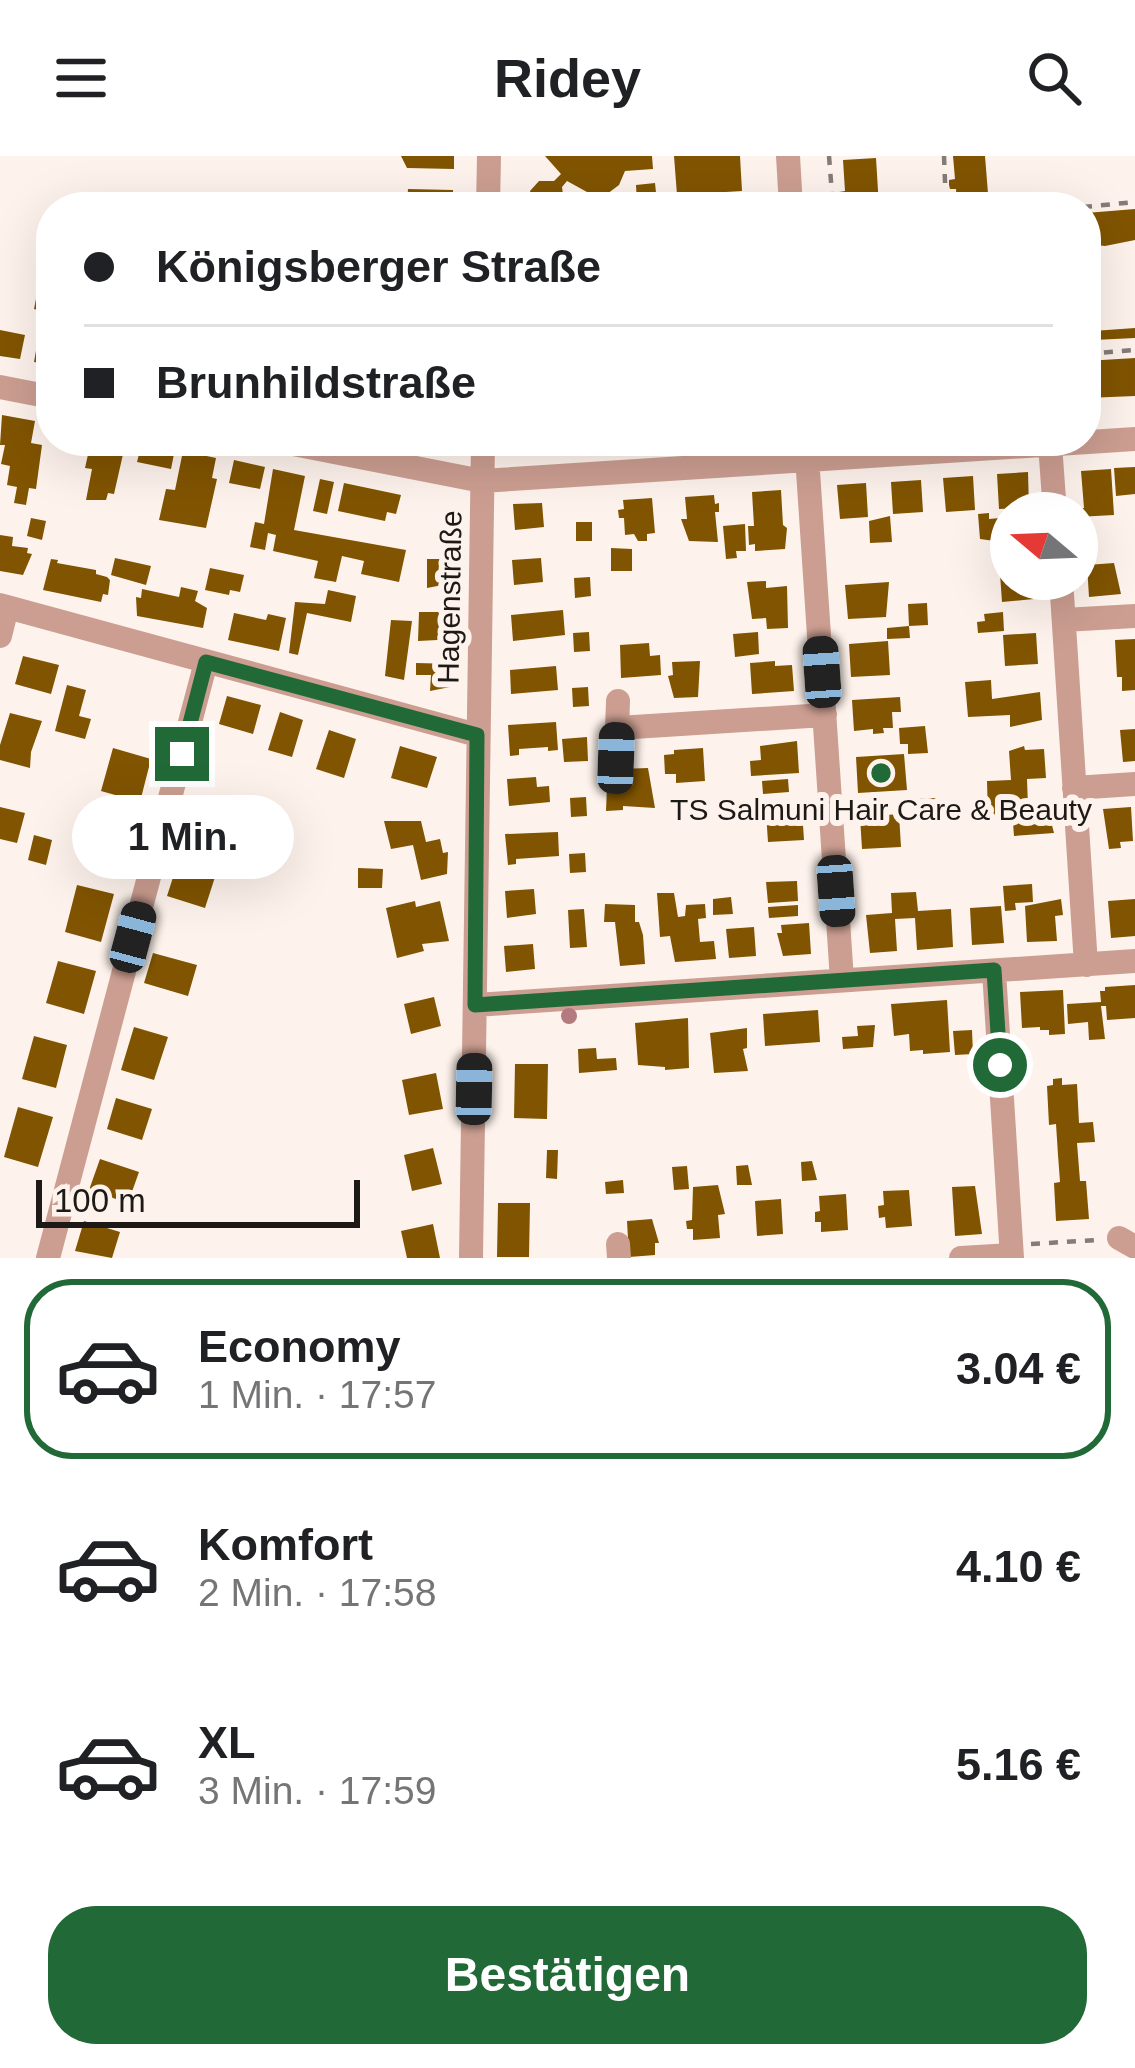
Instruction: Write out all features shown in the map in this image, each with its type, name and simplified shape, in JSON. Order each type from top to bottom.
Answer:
[{"type":"street","points":[[488,192],[489,156]]},
{"type":"street","points":[[788,156],[790,192]]},
{"type":"street","points":[[0,387],[36,394]]},
{"type":"street","points":[[1101,441],[1135,439]]},
{"type":"street","points":[[354,456],[482,481],[753,456]]},
{"type":"street","name":"Hagenstraße","points":[[471,1258],[483,456]]},
{"type":"street","points":[[807,456],[842,980]]},
{"type":"street","points":[[1051,456],[1053,492]]},
{"type":"street","points":[[1062,600],[1086,964]]},
{"type":"street","points":[[0,636],[4,606],[477,735]]},
{"type":"street","points":[[1064,620],[1135,616]]},
{"type":"street","points":[[48,1258],[206,662]]},
{"type":"street","points":[[616,758],[618,700]]},
{"type":"street","points":[[618,728],[825,715]]},
{"type":"street","points":[[1074,788],[1135,784]]},
{"type":"street","points":[[475,1005],[1135,961]]},
{"type":"street","points":[[961,1258],[1011,1256],[994,970]]},
{"type":"path","points":[[829,156],[832,192]]},
{"type":"path","points":[[944,156],[945,192]]},
{"type":"path","points":[[1101,205],[1133,202],[1131,191]]},
{"type":"path","points":[[1101,353],[1135,350]]},
{"type":"path","points":[[1011,1256],[1023,1244],[1127,1242]]},
{"type":"building","points":[[401,156],[454,156],[454,169],[407,168]]},
{"type":"building","points":[[545,156],[652,156],[653,169],[625,171],[610,192],[587,192],[567,181],[563,192],[530,192],[539,181],[554,181],[561,174]]},
{"type":"building","points":[[674,156],[740,156],[742,191],[677,192]]},
{"type":"building","points":[[953,156],[985,156],[988,192],[956,192],[949,185],[955,179]]},
{"type":"building","points":[[876,158],[878,192],[839,192],[845,191],[843,160]]},
{"type":"building","points":[[655,183],[656,192],[636,192],[636,185]]},
{"type":"building","points":[[408,189],[453,190],[453,192]]},
{"type":"building","points":[[1135,209],[1135,240],[1101,246],[1101,212]]},
{"type":"building","points":[[1135,328],[1135,338],[1101,340],[1101,330]]},
{"type":"building","points":[[0,330],[25,335],[20,359],[0,356]]},
{"type":"building","points":[[1135,358],[1135,396],[1101,397],[1101,360]]},
{"type":"building","points":[[2,415],[35,421],[31,443],[36,444],[36,456],[40,456],[36,489],[29,488],[26,505],[14,503],[17,487],[7,485],[10,466],[1,464],[5,445],[0,445]]},
{"type":"building","points":[[88,456],[123,456],[114,494],[108,493],[106,500],[86,500],[92,469],[85,468]]},
{"type":"building","points":[[138,456],[174,456],[171,469],[137,462]]},
{"type":"building","points":[[182,456],[216,458],[212,478],[217,479],[206,528],[159,520],[166,489],[175,490]]},
{"type":"building","points":[[234,460],[265,467],[260,489],[229,483]]},
{"type":"building","points":[[1135,467],[1135,494],[1116,496],[1114,468]]},
{"type":"building","points":[[273,469],[305,476],[294,530],[406,550],[399,582],[361,574],[364,561],[342,556],[336,582],[314,578],[318,561],[273,551],[276,535],[268,533],[265,550],[250,547],[255,522],[264,524]]},
{"type":"building","points":[[1111,469],[1114,515],[1098,516],[1098,492],[1083,492],[1081,471]]},
{"type":"building","points":[[1028,472],[1029,492],[998,492],[997,474]]},
{"type":"building","points":[[973,476],[975,510],[946,512],[943,478]]},
{"type":"building","points":[[320,479],[334,482],[327,514],[313,511]]},
{"type":"building","points":[[921,480],[923,512],[893,514],[891,482]]},
{"type":"building","points":[[344,483],[401,495],[396,514],[387,512],[385,521],[338,511]]},
{"type":"building","points":[[866,483],[868,517],[840,519],[837,485]]},
{"type":"building","points":[[781,490],[785,549],[755,551],[755,544],[749,545],[748,526],[754,526],[752,492]]},
{"type":"building","points":[[714,495],[715,504],[719,503],[719,512],[715,512],[718,542],[689,541],[681,519],[687,519],[685,497]]},
{"type":"building","points":[[652,498],[655,533],[647,534],[647,541],[625,535],[624,518],[619,518],[618,510],[624,509],[623,500]]},
{"type":"building","points":[[542,503],[544,527],[515,530],[513,504]]},
{"type":"building","points":[[989,513],[990,540],[980,539],[978,514]]},
{"type":"building","points":[[890,516],[892,542],[870,543],[869,521]]},
{"type":"building","points":[[31,518],[46,521],[42,540],[27,536]]},
{"type":"building","points":[[576,522],[592,522],[592,541],[576,541]]},
{"type":"building","points":[[745,524],[746,551],[736,551],[737,558],[726,559],[723,526]]},
{"type":"building","points":[[0,535],[13,537],[12,546],[28,548],[27,553],[32,554],[23,575],[0,571]]},
{"type":"building","points":[[611,548],[632,549],[632,571],[611,571]]},
{"type":"building","points":[[115,558],[151,566],[146,585],[111,575]]},
{"type":"building","points":[[541,558],[543,582],[514,585],[512,560]]},
{"type":"building","points":[[51,559],[96,570],[110,580],[108,595],[103,594],[101,602],[43,590]]},
{"type":"building","points":[[427,559],[453,559],[453,583],[427,588]]},
{"type":"building","points":[[1114,563],[1121,594],[1098,596],[1098,564]]},
{"type":"building","points":[[210,568],[244,575],[240,592],[230,590],[229,595],[205,590]]},
{"type":"building","points":[[590,577],[591,596],[575,598],[574,578]]},
{"type":"building","points":[[766,581],[766,588],[787,586],[788,628],[767,629],[766,618],[752,619],[747,582]]},
{"type":"building","points":[[889,582],[886,617],[848,619],[845,585]]},
{"type":"building","points":[[181,587],[198,591],[195,601],[207,608],[203,628],[137,616],[136,597],[141,598],[142,589],[179,597]]},
{"type":"building","points":[[328,590],[356,596],[351,622],[307,613],[298,655],[289,653],[295,602],[325,604]]},
{"type":"building","points":[[927,603],[928,625],[909,626],[908,604]]},
{"type":"building","points":[[563,610],[565,635],[513,641],[511,615]]},
{"type":"building","points":[[419,612],[458,612],[457,639],[418,641]]},
{"type":"building","points":[[1003,612],[1004,631],[978,633],[977,622],[985,621],[984,614]]},
{"type":"building","points":[[234,613],[266,620],[268,614],[286,618],[279,651],[228,640]]},
{"type":"building","points":[[391,620],[412,621],[404,680],[385,676]]},
{"type":"building","points":[[909,626],[910,638],[887,639],[887,628]]},
{"type":"building","points":[[589,632],[590,651],[574,652],[573,633]]},
{"type":"building","points":[[758,632],[759,654],[735,657],[733,634]]},
{"type":"building","points":[[1036,633],[1038,664],[1005,666],[1003,635]]},
{"type":"building","points":[[1135,639],[1135,690],[1122,691],[1115,640]]},
{"type":"building","points":[[888,641],[890,675],[851,677],[849,644]]},
{"type":"building","points":[[649,643],[650,656],[660,655],[661,675],[621,678],[620,645]]},
{"type":"building","points":[[23,656],[59,665],[51,694],[15,684]]},
{"type":"building","points":[[700,661],[698,697],[674,698],[668,676],[673,675],[672,662]]},
{"type":"building","points":[[775,661],[775,666],[792,665],[794,691],[752,694],[750,663]]},
{"type":"building","points":[[416,663],[456,664],[455,686],[430,691],[431,675],[416,675]]},
{"type":"building","points":[[556,666],[558,690],[511,694],[510,670]]},
{"type":"building","points":[[991,680],[992,699],[1040,692],[1042,720],[1010,727],[1010,715],[968,717],[965,682]]},
{"type":"building","points":[[67,685],[86,690],[79,716],[91,719],[85,739],[55,731]]},
{"type":"building","points":[[588,687],[589,706],[573,707],[572,688]]},
{"type":"building","points":[[227,696],[261,705],[253,734],[219,724]]},
{"type":"building","points":[[900,697],[901,712],[892,712],[893,728],[873,734],[873,729],[854,731],[852,700]]},
{"type":"building","points":[[280,712],[303,720],[292,757],[268,750]]},
{"type":"building","points":[[10,713],[42,721],[30,768],[0,760]]},
{"type":"building","points":[[556,722],[558,750],[519,749],[519,755],[510,756],[508,725]]},
{"type":"building","points":[[925,726],[928,753],[908,754],[908,744],[900,744],[899,728]]},
{"type":"building","points":[[1135,729],[1135,761],[1123,762],[1120,730]]},
{"type":"building","points":[[329,730],[356,739],[344,778],[316,769]]},
{"type":"building","points":[[587,737],[588,761],[564,762],[562,739]]},
{"type":"building","points":[[797,741],[799,773],[751,776],[750,761],[761,760],[760,746]]},
{"type":"building","points":[[400,746],[437,757],[427,788],[391,778]]},
{"type":"building","points":[[1024,746],[1025,750],[1044,749],[1046,778],[1027,779],[1028,807],[1047,806],[1054,833],[1014,836],[1012,810],[1009,817],[988,819],[987,781],[1011,780],[1009,751]]},
{"type":"building","points":[[113,748],[151,759],[140,802],[101,791]]},
{"type":"building","points":[[703,748],[705,781],[676,783],[676,774],[665,774],[664,755]]},
{"type":"building","name":"TS Salmuni Hair Care & Beauty","points":[[904,754],[907,790],[858,793],[856,757]]},
{"type":"building","points":[[648,768],[655,808],[623,806],[623,810],[606,811],[607,786],[620,782],[620,769]]},
{"type":"building","points":[[536,777],[537,787],[549,786],[550,802],[509,806],[507,779]]},
{"type":"building","points":[[788,779],[789,792],[763,794],[762,781]]},
{"type":"building","points":[[586,797],[587,816],[571,817],[570,798]]},
{"type":"building","points":[[936,798],[937,821],[919,822],[917,799]]},
{"type":"building","points":[[0,807],[25,813],[17,843],[0,839]]},
{"type":"building","points":[[1131,807],[1133,841],[1109,849],[1103,809]]},
{"type":"building","points":[[802,810],[804,840],[768,842],[766,813]]},
{"type":"building","points":[[899,814],[901,847],[862,849],[860,817]]},
{"type":"building","points":[[97,817],[133,827],[123,863],[86,853]]},
{"type":"building","points":[[384,821],[421,821],[426,842],[440,839],[443,853],[448,852],[447,874],[421,880],[413,845],[391,849]]},
{"type":"building","points":[[558,832],[559,856],[516,859],[516,864],[508,865],[505,834]]},
{"type":"building","points":[[34,835],[52,840],[46,865],[28,860]]},
{"type":"building","points":[[585,853],[586,872],[570,873],[569,854]]},
{"type":"building","points":[[177,865],[215,877],[205,908],[167,896]]},
{"type":"building","points":[[358,868],[383,869],[382,888],[358,888]]},
{"type":"building","points":[[797,881],[798,901],[768,903],[766,882]]},
{"type":"building","points":[[1032,884],[1033,902],[1015,903],[1016,910],[1005,911],[1003,886]]},
{"type":"building","points":[[77,885],[114,894],[101,942],[65,932]]},
{"type":"building","points":[[534,889],[536,914],[507,918],[505,891]]},
{"type":"building","points":[[916,892],[918,911],[951,909],[953,947],[917,950],[915,918],[895,919],[897,951],[870,953],[866,915],[892,913],[891,893]]},
{"type":"building","points":[[657,893],[674,893],[678,917],[685,916],[686,905],[705,904],[706,918],[698,919],[700,942],[714,941],[716,959],[675,962],[670,936],[660,937]]},
{"type":"building","points":[[731,897],[733,914],[713,915],[713,899]]},
{"type":"building","points":[[1061,899],[1063,915],[1055,916],[1057,941],[1027,942],[1025,906]]},
{"type":"building","points":[[1135,899],[1135,936],[1111,938],[1108,901]]},
{"type":"building","points":[[415,901],[416,907],[440,901],[449,941],[422,944],[424,951],[397,958],[386,908]]},
{"type":"building","points":[[605,904],[635,905],[645,964],[620,966],[615,922],[604,922]]},
{"type":"building","points":[[798,905],[798,916],[769,918],[768,907]]},
{"type":"building","points":[[1001,906],[1004,943],[972,945],[970,908]]},
{"type":"building","points":[[584,909],[587,947],[570,948],[568,910]]},
{"type":"building","points":[[809,923],[811,954],[783,956],[777,933],[782,933],[781,925]]},
{"type":"building","points":[[754,927],[756,956],[729,958],[726,929]]},
{"type":"building","points":[[533,944],[535,969],[506,972],[504,946]]},
{"type":"building","points":[[153,953],[197,965],[188,996],[144,983]]},
{"type":"building","points":[[58,961],[96,971],[84,1014],[46,1003]]},
{"type":"building","points":[[1135,985],[1135,1018],[1107,1020],[1106,1006],[1101,1006],[1105,1039],[1089,1040],[1088,1022],[1068,1024],[1067,1004],[1101,1002],[1100,991],[1105,987]]},
{"type":"building","points":[[1063,990],[1065,1034],[1022,1028],[1020,992]]},
{"type":"building","points":[[434,997],[441,1026],[411,1034],[404,1004]]},
{"type":"building","points":[[947,1000],[950,1052],[910,1051],[909,1034],[894,1036],[891,1004]]},
{"type":"building","points":[[818,1010],[820,1042],[765,1046],[763,1014]]},
{"type":"building","points":[[688,1018],[689,1068],[638,1065],[635,1023]]},
{"type":"building","points":[[875,1025],[873,1047],[843,1049],[842,1037],[858,1036],[857,1026]]},
{"type":"building","points":[[134,1027],[168,1037],[154,1080],[121,1070]]},
{"type":"building","points":[[747,1028],[747,1048],[743,1049],[748,1071],[714,1073],[710,1033]]},
{"type":"building","points":[[972,1030],[973,1054],[955,1055],[953,1031]]},
{"type":"building","points":[[34,1036],[67,1045],[56,1088],[22,1079]]},
{"type":"building","points":[[596,1048],[597,1059],[616,1058],[617,1070],[579,1073],[578,1049]]},
{"type":"building","points":[[515,1064],[548,1064],[547,1119],[514,1118]]},
{"type":"building","points":[[436,1073],[443,1109],[409,1115],[402,1080]]},
{"type":"building","points":[[1062,1078],[1062,1085],[1077,1084],[1079,1123],[1093,1122],[1095,1142],[1077,1143],[1089,1219],[1056,1221],[1054,1183],[1060,1182],[1056,1124],[1049,1125],[1047,1086]]},
{"type":"building","points":[[116,1098],[152,1109],[142,1140],[107,1129]]},
{"type":"building","points":[[18,1107],[53,1117],[38,1167],[4,1157]]},
{"type":"building","points":[[433,1148],[442,1184],[412,1191],[404,1155]]},
{"type":"building","points":[[547,1150],[558,1150],[557,1179],[546,1178]]},
{"type":"building","points":[[100,1159],[139,1172],[128,1203],[89,1190]]},
{"type":"building","points":[[812,1161],[817,1180],[802,1181],[801,1162]]},
{"type":"building","points":[[748,1165],[752,1185],[737,1185],[736,1166]]},
{"type":"building","points":[[687,1166],[689,1189],[674,1190],[672,1167]]},
{"type":"building","points":[[623,1180],[624,1193],[606,1194],[605,1182]]},
{"type":"building","points":[[718,1185],[725,1214],[718,1215],[720,1238],[693,1240],[693,1229],[687,1229],[686,1221],[692,1220],[693,1187]]},
{"type":"building","points":[[975,1186],[982,1234],[955,1236],[952,1187]]},
{"type":"building","points":[[909,1190],[912,1226],[886,1228],[878,1206],[884,1205],[883,1191]]},
{"type":"building","points":[[846,1194],[848,1230],[821,1232],[821,1222],[815,1222],[819,1196]]},
{"type":"building","points":[[781,1199],[783,1234],[757,1236],[755,1201]]},
{"type":"building","points":[[498,1203],[530,1203],[529,1257],[497,1257]]},
{"type":"building","points":[[652,1219],[659,1243],[655,1243],[655,1255],[629,1257],[627,1221]]},
{"type":"building","points":[[84,1221],[120,1232],[112,1258],[75,1251]]},
{"type":"building","points":[[433,1224],[440,1258],[407,1258],[401,1231]]},
{"type":"place","name":"TS Salmuni Hair Care & Beauty","points":[[881,773]]},
{"type":"route","points":[[182,754],[206,662],[477,735],[475,1005],[994,970],[1000,1065]]}]
